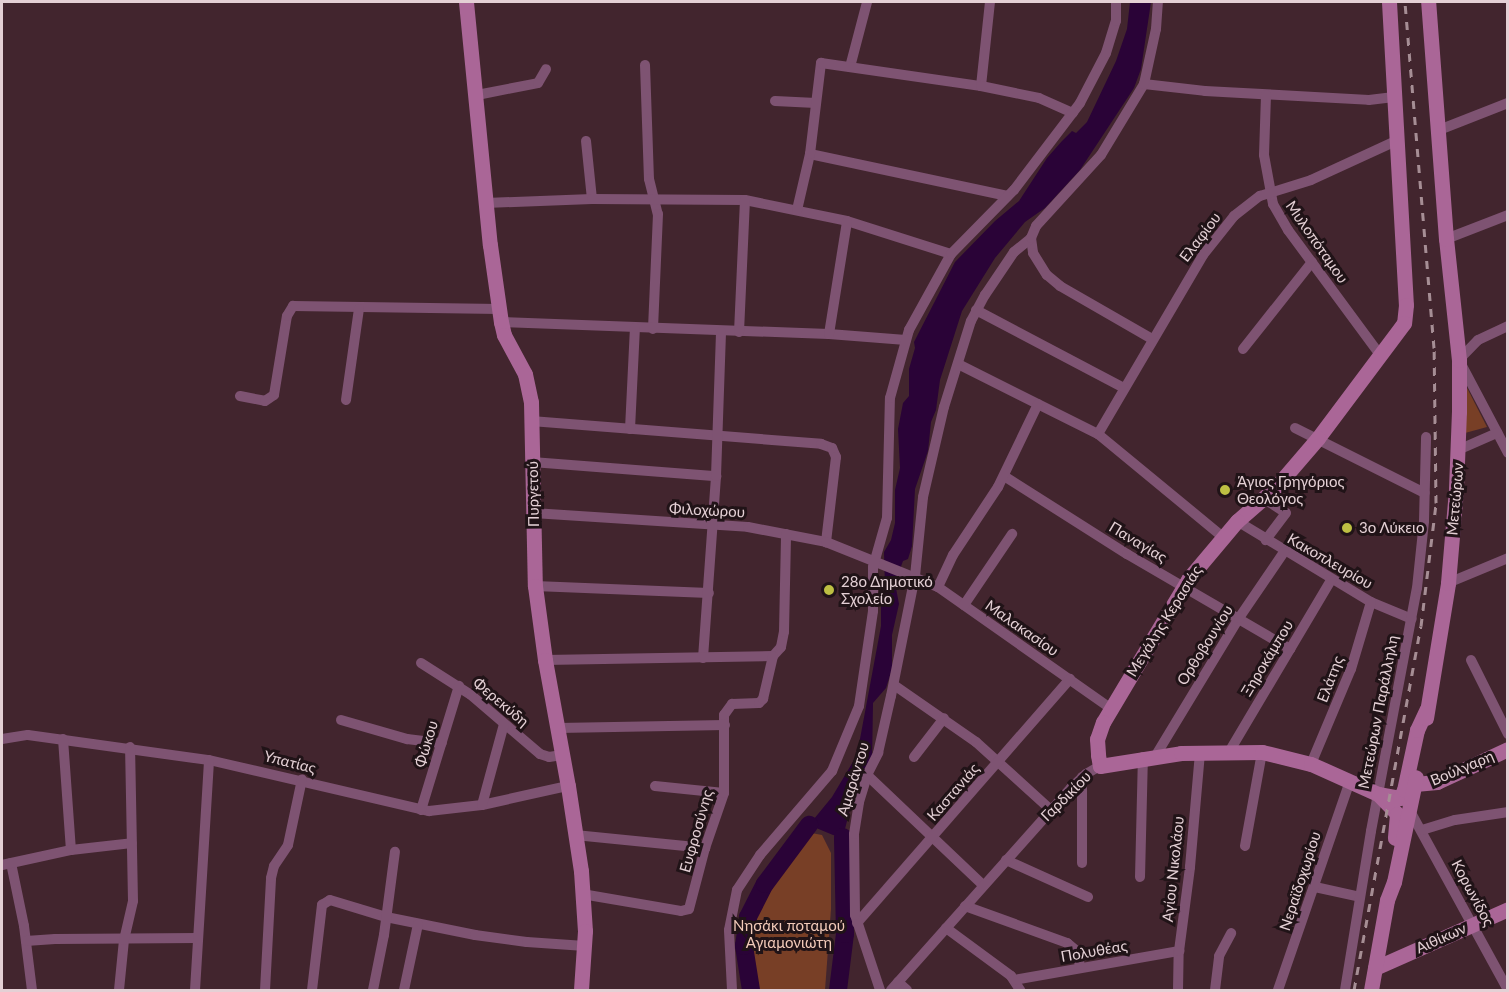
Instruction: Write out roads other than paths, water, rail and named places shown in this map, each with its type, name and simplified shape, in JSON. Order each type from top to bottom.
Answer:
[{"type":"street","name":"Πυργετού","points":[[466,2],[500,316],[504,334],[525,374],[531,402],[535,586],[544,660],[568,786],[582,894],[585,946],[581,990]]},
{"type":"street","points":[[850,67],[867,2]]},
{"type":"street","points":[[981,86],[990,2]]},
{"type":"street","points":[[732,990],[729,930],[737,890],[760,855],[832,771],[859,706],[873,610],[874,560],[887,519],[890,398],[906,340],[924,300],[951,254],[1008,196],[1073,113],[1106,53],[1116,21],[1116,2]]},
{"type":"street","name":"Αμαράντου","points":[[880,990],[857,923],[853,899],[854,834],[867,775],[878,753],[894,685],[915,576],[923,497],[944,407],[976,310],[1004,265],[1101,155],[1144,84],[1156,29],[1158,2]]},
{"type":"street","name":"Μεγάλης Κερασιάς","points":[[1100,766],[1097,739],[1110,708],[1183,587],[1237,521],[1263,498],[1318,438],[1402,328],[1406,315],[1389,2]]},
{"type":"street","name":"Μετεώρων","points":[[1371,990],[1387,900],[1394,882],[1410,811],[1448,583],[1458,450],[1459,360],[1446,239],[1428,2]]},
{"type":"street","points":[[797,210],[810,154],[821,63],[981,86],[1039,98],[1073,113]]},
{"type":"street","points":[[645,65],[649,179],[658,214],[653,329]]},
{"type":"street","points":[[477,95],[538,83],[546,69]]},
{"type":"street","points":[[1144,84],[1369,100],[1394,97]]},
{"type":"street","name":"Μυλοπόταμου","points":[[1266,94],[1264,155],[1270,194],[1278,215],[1381,356]]},
{"type":"street","points":[[775,101],[816,103]]},
{"type":"street","points":[[1439,130],[1508,103]]},
{"type":"street","name":"Ελαφίου","points":[[1098,434],[1203,255],[1216,237],[1250,201],[1311,180],[1398,140]]},
{"type":"street","points":[[586,141],[592,199]]},
{"type":"street","points":[[810,154],[1008,196]]},
{"type":"street","points":[[486,203],[592,199],[656,202],[745,200],[848,221],[951,254]]},
{"type":"street","points":[[739,332],[745,200]]},
{"type":"street","points":[[1446,239],[1508,215]]},
{"type":"street","points":[[829,334],[848,221]]},
{"type":"street","points":[[1030,238],[1033,253],[1047,275],[1068,291],[1152,339]]},
{"type":"street","points":[[1243,349],[1312,262]]},
{"type":"street","points":[[240,396],[265,401],[274,395],[286,319],[291,307],[302,305],[500,316],[635,328],[829,334],[906,340]]},
{"type":"street","points":[[346,400],[359,309]]},
{"type":"street","points":[[976,310],[1124,388]]},
{"type":"street","points":[[1508,326],[1478,340],[1459,360],[1508,453]]},
{"type":"street","points":[[630,429],[635,328]]},
{"type":"street","points":[[703,658],[716,476],[721,332]]},
{"type":"street","points":[[958,364],[1098,434],[1223,537]]},
{"type":"street","points":[[938,587],[953,555],[1004,476],[1038,404]]},
{"type":"street","points":[[531,421],[821,444],[832,448],[836,457],[826,542]]},
{"type":"street","points":[[1296,429],[1425,493]]},
{"type":"street","points":[[1458,450],[1497,433]]},
{"type":"street","name":"Μετεώρων Παράλληλη","points":[[1345,990],[1378,795],[1412,619],[1422,545],[1426,437]]},
{"type":"street","points":[[532,462],[716,476]]},
{"type":"street","name":"Παναγίας","points":[[1004,476],[1183,587],[1290,649]]},
{"type":"street","points":[[1263,498],[1286,513],[1266,540]]},
{"type":"street","name":"Φιλοχώρου","points":[[533,513],[748,527],[826,542],[915,576]]},
{"type":"street","name":"Κακοπλευρίου","points":[[1237,521],[1284,552],[1371,603],[1412,619]]},
{"type":"street","points":[[558,728],[724,725],[724,715],[732,704],[759,703],[763,699],[773,656],[781,647],[784,632],[786,534]]},
{"type":"street","points":[[964,605],[1012,534]]},
{"type":"street","name":"Ορθοβουνίου","points":[[1149,756],[1284,552]]},
{"type":"street","points":[[1448,583],[1508,558]]},
{"type":"street","name":"Μαλακασίου","points":[[915,576],[938,587],[1110,708]]},
{"type":"street","name":"Ξηροκάμπου","points":[[1229,752],[1331,580]]},
{"type":"street","points":[[535,586],[709,593]]},
{"type":"street","name":"Ελάτης","points":[[1311,764],[1350,669],[1371,603]]},
{"type":"street","points":[[544,660],[773,656]]},
{"type":"street","points":[[1471,660],[1508,734]]},
{"type":"street","name":"Φερεκύδη","points":[[422,663],[459,686],[543,755],[562,755]]},
{"type":"street","name":"Καστανιάς","points":[[857,923],[1070,679]]},
{"type":"street","points":[[894,685],[944,718],[998,762],[1051,810]]},
{"type":"street","name":"Φώκου","points":[[421,810],[459,686]]},
{"type":"street","points":[[1378,795],[1400,798],[1404,790],[1417,730],[1427,709]]},
{"type":"street","points":[[915,757],[944,718]]},
{"type":"street","points":[[341,720],[407,739],[441,743]]},
{"type":"street","points":[[482,805],[504,724]]},
{"type":"street","name":"Ευφροσύνης","points":[[582,894],[681,911],[689,909],[705,848],[724,793],[724,725]]},
{"type":"street","name":"Υπατίας","points":[[2,739],[21,735],[130,747],[209,760],[302,780],[421,810],[482,805],[568,786]]},
{"type":"street","points":[[63,740],[71,850]]},
{"type":"street","points":[[118,990],[124,940],[133,901],[130,747]]},
{"type":"street","name":"Βούλγαρη","points":[[1415,784],[1437,782],[1508,749]]},
{"type":"street","name":"Γαρδικίου","points":[[894,986],[1051,810],[1082,777],[1100,766],[1149,756],[1200,752],[1262,752],[1311,764],[1378,795]]},
{"type":"street","name":"Αγίου Νικολάου","points":[[1178,990],[1179,951],[1190,867],[1200,752]]},
{"type":"street","points":[[1245,846],[1262,752]]},
{"type":"street","points":[[1140,877],[1149,756]]},
{"type":"street","points":[[195,990],[209,760]]},
{"type":"street","points":[[867,775],[983,885]]},
{"type":"street","points":[[1082,777],[1082,863]]},
{"type":"street","points":[[265,990],[271,878],[274,866],[288,845],[302,780]]},
{"type":"street","name":"Νεραϊδοχωρίου","points":[[1278,990],[1350,781]]},
{"type":"street","points":[[655,786],[724,793]]},
{"type":"street","points":[[1378,795],[1397,814],[1398,822],[1387,880],[1387,900]]},
{"type":"street","name":"Κορωνίδος","points":[[1410,811],[1508,990]]},
{"type":"street","points":[[1422,830],[1455,820],[1508,812]]},
{"type":"street","points":[[575,835],[705,848]]},
{"type":"street","points":[[32,990],[26,941],[6,864],[71,850],[132,843]]},
{"type":"street","points":[[373,990],[395,852]]},
{"type":"street","points":[[1006,860],[1088,897]]},
{"type":"street","points":[[1315,887],[1360,897]]},
{"type":"street","points":[[312,990],[323,902],[338,901],[386,917],[510,940],[585,946]]},
{"type":"street","points":[[965,906],[1067,943],[1077,952],[1080,968]]},
{"type":"street","name":"Αιθίκων","points":[[1375,968],[1508,909]]},
{"type":"street","points":[[404,990],[418,924]]},
{"type":"street","points":[[946,928],[1014,980],[1020,990]]},
{"type":"street","points":[[1215,990],[1219,956],[1231,933]]},
{"type":"street","points":[[26,941],[198,938]]},
{"type":"street","name":"Πολυθέας","points":[[1014,980],[1179,951]]},
{"type":"street","points":[[894,986],[907,990]]},
{"type":"waterway","points":[[751,990],[744,946],[748,917],[765,884],[809,825]]},
{"type":"waterway","points":[[838,990],[845,934],[843,837]]},
{"type":"railway","points":[[1354,990],[1421,626],[1436,503],[1434,348],[1405,2]]},
{"type":"place","name":"Άγιος Γρηγόριος Θεολόγος","points":[[1225,490]]},
{"type":"place","name":"3ο Λύκειο","points":[[1347,528]]},
{"type":"place","name":"28ο Δημοτικό Σχολείο","points":[[829,590]]},
{"type":"park label","name":"Νησάκι ποταμού Αγιαμονιώτη","points":[[789,934]]}]
